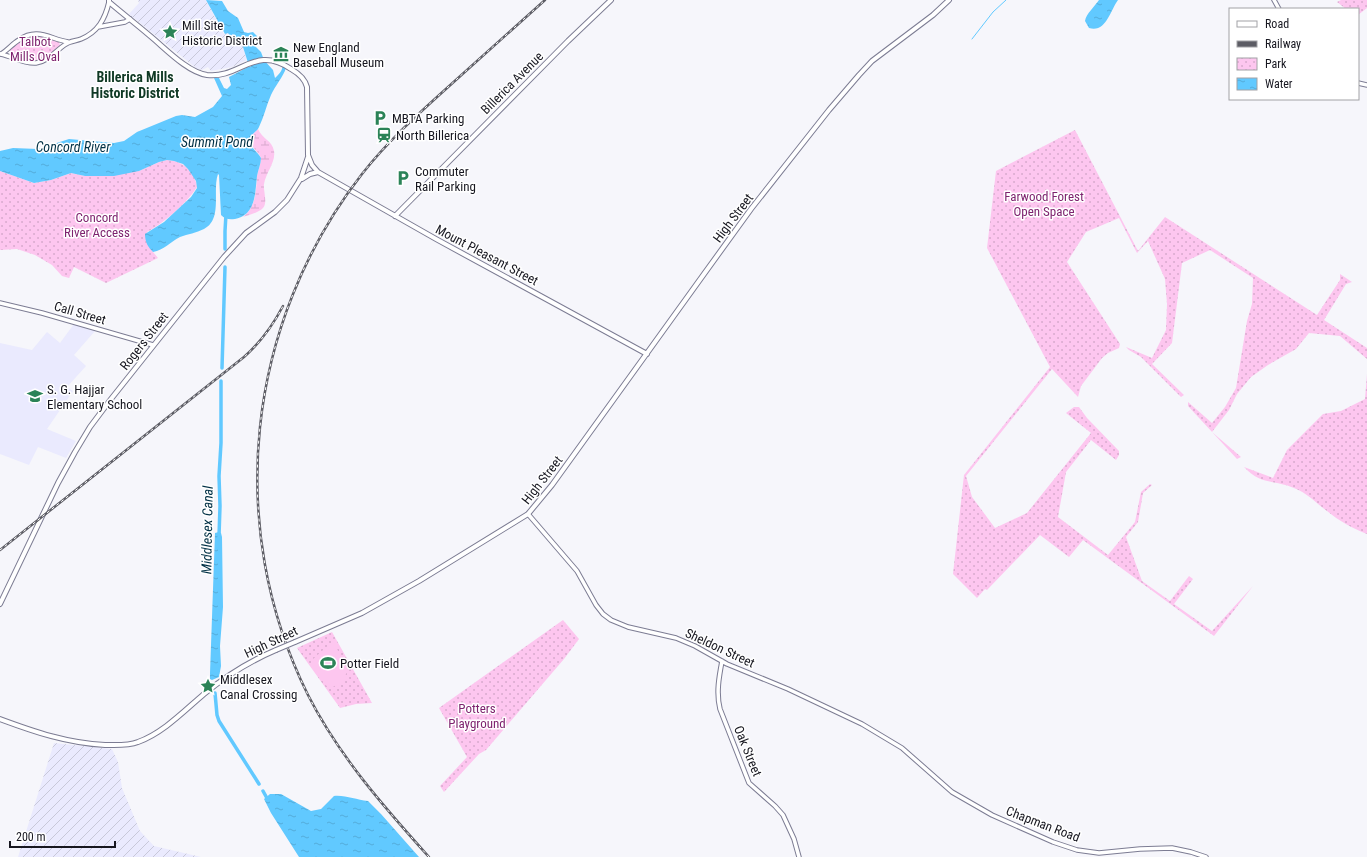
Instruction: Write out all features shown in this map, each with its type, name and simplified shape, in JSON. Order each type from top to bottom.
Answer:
[{"type":"main road","name":"Billerica Avenue","points":[[395,216],[568,41],[611,0]]},
{"type":"main road","name":"High Street","points":[[0,719],[50,736],[70,741],[113,745],[134,744],[148,738],[161,729],[227,677],[255,660],[348,620],[378,605],[419,582],[528,514],[552,486],[751,209],[829,110],[858,75],[872,61],[933,15],[949,0]]},
{"type":"main road","points":[[109,1],[177,59],[198,72],[208,75],[222,74],[248,63],[265,60],[284,64],[301,76],[307,87],[308,155]]},
{"type":"main road","name":"Mount Pleasant Street","points":[[308,155],[312,165],[318,172],[395,216],[647,354]]},
{"type":"main road","name":"Rogers Street","points":[[0,604],[60,478],[78,446],[103,409],[230,250],[250,230],[283,204],[300,181],[306,167],[308,155]]},
{"type":"main road","points":[[300,181],[310,174],[318,172]]},
{"type":"street","points":[[68,42],[45,35],[32,35],[19,39],[0,54],[22,61],[36,63],[47,60],[68,42],[85,37],[98,27],[105,15],[109,1]]},
{"type":"street","points":[[98,27],[124,22],[130,19]]},
{"type":"street","name":"Call Street","points":[[0,303],[42,313],[153,345]]},
{"type":"street","name":"Sheldon Street","points":[[528,514],[577,571],[596,605],[606,617],[615,623],[682,640],[708,652],[722,661],[862,724],[902,748],[932,774]]},
{"type":"street","name":"Oak Street","points":[[722,661],[718,700],[749,783],[783,815],[794,840],[799,857]]},
{"type":"street","name":"Chapman Road","points":[[932,774],[952,792],[992,815],[1070,848],[1099,853],[1172,848],[1192,852],[1206,857]]},
{"type":"shaded area","points":[[138,0],[206,0],[224,34],[233,34],[238,43],[240,43],[243,47],[247,60],[232,67],[211,71],[208,67],[202,70],[196,68],[129,14],[139,3]]},
{"type":"shaded area","name":"S. G. Hajjar Elementary School","points":[[74,324],[95,331],[74,355],[86,366],[67,387],[73,391],[47,429],[76,441],[66,458],[38,447],[29,465],[0,454],[0,343],[32,350],[47,332],[60,343]]},
{"type":"shaded area","points":[[54,743],[112,749],[118,762],[122,788],[140,831],[154,846],[201,857],[18,857]]},
{"type":"green space","points":[[1341,0],[1367,0],[1367,8],[1359,14],[1359,8],[1345,8],[1337,2]]},
{"type":"green space","name":"Talbot Mills Oval","points":[[36,34],[59,41],[59,50],[51,57],[32,63],[13,57],[10,52],[10,48],[13,45],[22,39]]},
{"type":"green space","points":[[258,129],[273,147],[274,159],[264,184],[265,203],[263,208],[253,214],[243,217],[251,208],[256,193],[257,176],[261,158],[252,146],[250,140],[252,135]]},
{"type":"green space","name":"Farwood Forest Open Space","points":[[1075,130],[1138,251],[1165,217],[1317,315],[1340,280],[1340,274],[1352,282],[1346,284],[1324,320],[1367,348],[1367,359],[1340,336],[1309,333],[1296,349],[1268,365],[1251,377],[1237,394],[1229,410],[1212,432],[1188,406],[1188,402],[1212,423],[1225,407],[1236,388],[1247,321],[1252,304],[1253,278],[1210,250],[1182,263],[1172,343],[1152,364],[1184,395],[1181,397],[1141,357],[1126,347],[1152,358],[1166,330],[1167,304],[1165,279],[1148,241],[1137,253],[1119,218],[1086,232],[1067,262],[1120,344],[1119,348],[1108,353],[1102,358],[1081,386],[1078,397],[1052,369],[966,476],[972,497],[995,528],[1027,513],[1091,433],[1066,413],[1074,407],[1079,407],[1087,418],[1119,451],[1119,455],[1116,460],[1091,440],[1066,472],[1058,517],[1108,555],[1135,522],[1141,492],[1150,484],[1152,485],[1143,493],[1138,522],[1126,537],[1142,581],[1170,601],[1189,576],[1193,579],[1174,604],[1212,631],[1253,586],[1214,636],[1083,540],[1069,557],[1040,535],[987,590],[985,589],[977,598],[953,574],[964,475],[1050,367],[987,248],[996,171]]},
{"type":"green space","name":"Concord River Access","points":[[167,160],[178,162],[187,168],[194,176],[197,187],[175,212],[147,232],[149,247],[158,258],[106,283],[74,267],[69,278],[62,276],[52,265],[35,255],[17,249],[0,250],[0,171],[34,183],[51,180],[71,173],[85,176],[139,171]]},
{"type":"green space","points":[[1367,374],[1367,534],[1341,521],[1299,490],[1287,485],[1262,480],[1250,473],[1244,467],[1273,478],[1287,450],[1323,414],[1341,411],[1365,399]]},
{"type":"green space","points":[[1212,432],[1241,457],[1237,459]]},
{"type":"green space","name":"Potters Playground","points":[[563,620],[579,639],[564,659],[486,750],[479,754],[444,792],[440,786],[467,757],[439,708]]},
{"type":"green space","points":[[332,632],[372,703],[356,704],[340,708],[297,648]]},
{"type":"green space","name":"Potter Field","points":[[333,641],[348,670],[342,682],[329,689],[311,666],[312,660]]},
{"type":"water","name":"Summit Pond","points":[[206,0],[222,1],[228,11],[238,18],[244,32],[253,32],[257,36],[252,43],[261,52],[264,60],[273,70],[275,78],[282,70],[280,55],[284,57],[286,68],[285,71],[271,95],[259,127],[250,138],[250,143],[261,158],[261,162],[257,176],[255,196],[251,208],[247,213],[242,217],[235,219],[229,219],[221,215],[218,174],[216,181],[215,212],[210,224],[204,229],[180,237],[164,248],[153,252],[147,244],[145,234],[164,222],[191,197],[197,188],[196,181],[183,164],[167,160],[139,171],[114,176],[85,176],[71,173],[51,180],[34,183],[0,171],[0,151],[13,148],[38,149],[69,139],[114,143],[124,141],[137,132],[176,116],[182,115],[195,117],[213,107],[222,96],[214,78],[219,78],[224,88],[227,89],[231,85],[229,77],[247,66],[250,67],[251,66],[249,66],[243,47],[240,43],[238,43],[233,34],[230,36],[228,33],[225,34]]},
{"type":"water","points":[[1099,0],[1118,0],[1104,24],[1095,29],[1089,28],[1085,21],[1086,18]]},
{"type":"water","name":"Middlesex Canal","points":[[215,533],[221,533],[222,537],[223,607],[220,646],[221,666],[219,677],[212,680],[210,679],[210,673]]},
{"type":"water","points":[[270,794],[281,794],[311,811],[321,809],[334,796],[343,796],[368,801],[419,857],[299,857],[271,813],[264,799]]},
{"type":"waterway","points":[[972,39],[993,12],[1006,0]]},
{"type":"waterway","name":"Middlesex Canal","points":[[225,249],[226,214]]},
{"type":"waterway","name":"Middlesex Canal","points":[[222,368],[225,267]]},
{"type":"waterway","name":"Middlesex Canal","points":[[219,536],[221,381]]},
{"type":"waterway","name":"Middlesex Canal","points":[[215,693],[219,721],[259,784]]},
{"type":"waterway","name":"Middlesex Canal","points":[[263,791],[268,800]]},
{"type":"railway","points":[[429,857],[379,800],[348,760],[334,739],[308,695],[281,630],[265,563],[258,495],[260,427],[272,360],[293,294],[323,232],[362,174],[392,140],[425,108],[545,0]]},
{"type":"railway","points":[[0,550],[244,357],[266,333],[283,306]]},
{"type":"place","name":"Mill Site Historic District","points":[[170,32]]},
{"type":"place","name":"New England Baseball Museum","points":[[281,54]]},
{"type":"place","name":"MBTA Parking","points":[[380,118]]},
{"type":"place","name":"North Billerica","points":[[384,135]]},
{"type":"place","name":"Commuter Rail Parking","points":[[403,178]]},
{"type":"place","name":"S. G. Hajjar Elementary School","points":[[35,396]]},
{"type":"place","name":"Potter Field","points":[[328,663]]},
{"type":"place","name":"Middlesex Canal Crossing","points":[[208,686]]},
{"type":"district","name":"Billerica Mills Historic District","points":[[135,86]]},
{"type":"water label","name":"Concord River","points":[[73,147]]}]
